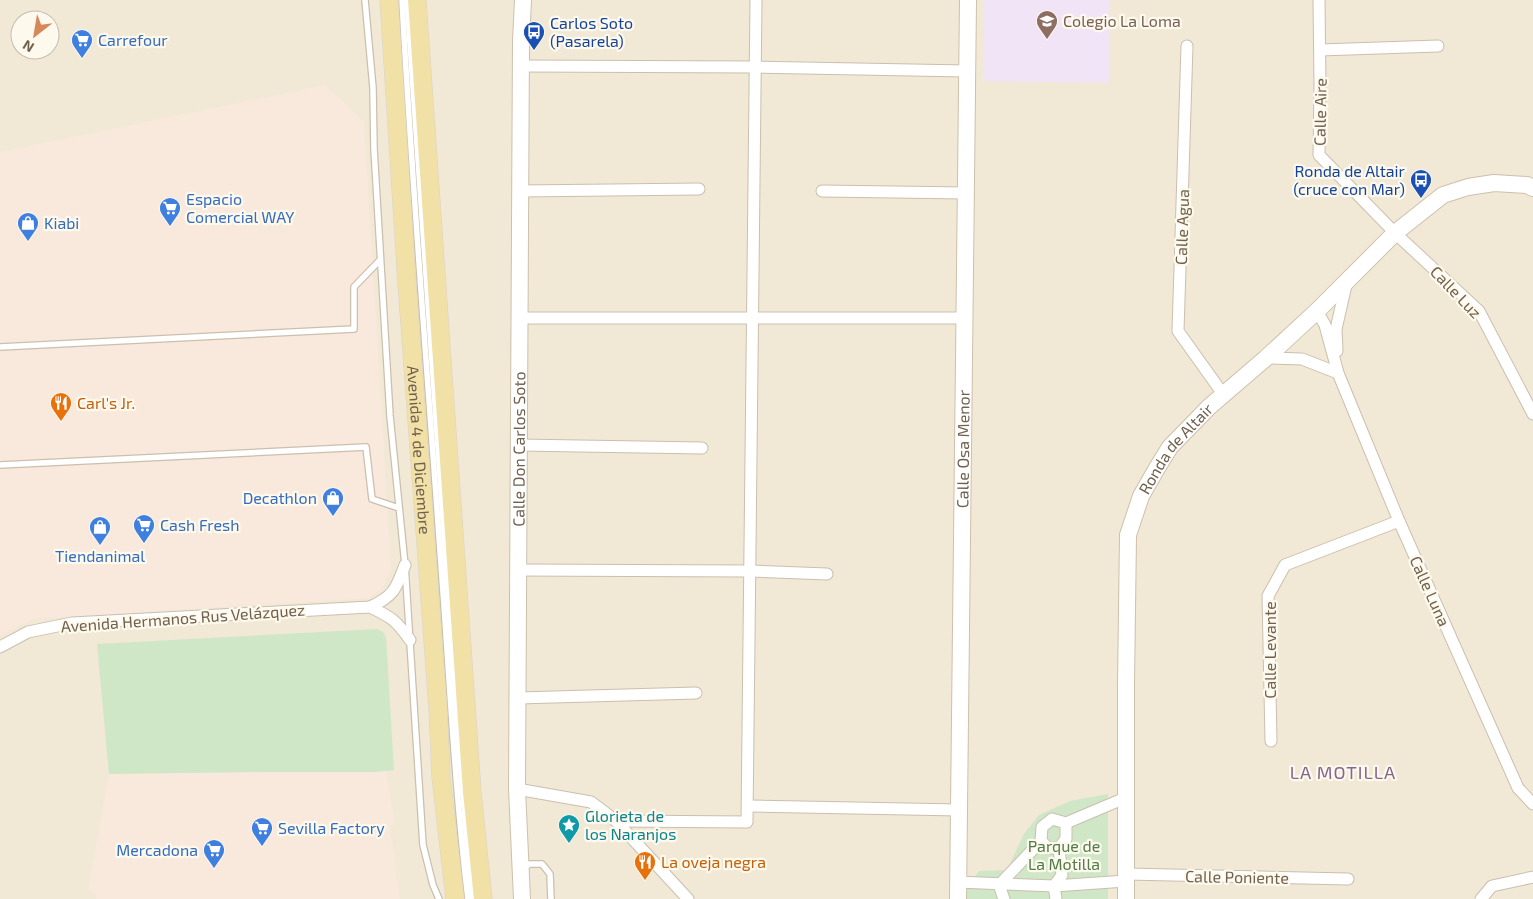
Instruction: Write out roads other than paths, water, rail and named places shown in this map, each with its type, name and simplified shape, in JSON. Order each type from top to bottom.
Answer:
[{"type":"main road","name":"Avenida 4 de Diciembre","points":[[388,0],[438,709],[441,777],[455,899]]},
{"type":"main road","name":"Avenida 4 de Diciembre","points":[[417,0],[471,782],[483,899]]},
{"type":"street","name":"Calle Don Carlos Soto","points":[[522,899],[517,789],[521,41],[523,0]]},
{"type":"street","points":[[616,821],[747,822],[756,0]]},
{"type":"street","name":"Calle Osa Menor","points":[[958,899],[968,0]]},
{"type":"street","name":"Calle Aire","points":[[1319,0],[1319,155],[1395,233]]},
{"type":"street","name":"Calle Agua","points":[[1187,46],[1178,331],[1223,394]]},
{"type":"street","points":[[1320,50],[1438,46]]},
{"type":"street","points":[[522,66],[755,67],[967,71]]},
{"type":"street","name":"Ronda de Altair","points":[[1126,899],[1125,798],[1128,535],[1141,496],[1170,447],[1223,394],[1317,311],[1395,233],[1443,195],[1468,187],[1494,183],[1531,184]]},
{"type":"street","points":[[521,191],[700,189]]},
{"type":"street","points":[[822,191],[966,193]]},
{"type":"street","name":"Calle Luz","points":[[1395,233],[1479,311],[1533,414]]},
{"type":"street","name":"Calle Luna","points":[[1338,373],[1336,329],[1348,281]]},
{"type":"street","name":"Calle Luna","points":[[1317,311],[1326,326],[1338,373],[1399,521],[1518,788],[1533,804]]},
{"type":"street","points":[[520,318],[964,318]]},
{"type":"street","points":[[1266,358],[1302,360],[1338,373]]},
{"type":"street","points":[[519,445],[702,448]]},
{"type":"street","name":"Calle Levante","points":[[1270,741],[1268,596],[1285,565],[1399,521]]},
{"type":"street","name":"Avenida Hermanos Rus Velázquez","points":[[0,647],[28,632],[72,623],[370,607],[390,595],[405,565]]},
{"type":"street","points":[[518,570],[750,571],[827,574]]},
{"type":"street","points":[[370,607],[399,624],[410,640]]},
{"type":"street","points":[[518,698],[696,693]]},
{"type":"street","points":[[517,789],[591,802],[616,821],[688,899]]},
{"type":"street","points":[[1004,899],[999,885],[1041,841],[1042,827],[1052,819],[1066,823],[1125,798]]},
{"type":"street","points":[[748,806],[959,810]]},
{"type":"street","points":[[1056,899],[1054,886],[1062,875],[1059,848],[1066,839],[1066,823]]},
{"type":"street","points":[[1041,841],[1048,848],[1059,848]]},
{"type":"street","points":[[1481,899],[1492,886],[1533,877]]},
{"type":"street","name":"Calle Poniente","points":[[958,882],[1054,886],[1127,878],[1348,879]]},
{"type":"lane","points":[[364,0],[373,88],[374,149],[390,416],[405,565],[423,844],[433,885],[439,899]]},
{"type":"lane","points":[[402,0],[452,735],[468,899]]},
{"type":"lane","points":[[407,0],[460,762],[472,899]]},
{"type":"lane","points":[[0,346],[354,329],[354,288],[380,260]]},
{"type":"lane","points":[[0,465],[366,447],[372,500],[399,508]]},
{"type":"lane","points":[[520,873],[529,864],[542,864],[550,874],[551,899]]},
{"type":"place","name":"Colegio La Loma","points":[[1047,40]]},
{"type":"place","name":"Carlos Soto (Pasarela)","points":[[534,51]]},
{"type":"place","name":"Carrefour","points":[[82,59]]},
{"type":"place","name":"Ronda de Altair (cruce con Mar)","points":[[1421,199]]},
{"type":"place","name":"Espacio Comercial WAY","points":[[170,227]]},
{"type":"place","name":"Kiabi","points":[[28,242]]},
{"type":"place","name":"Carl's Jr.","points":[[61,422]]},
{"type":"place","name":"Decathlon","points":[[333,517]]},
{"type":"place","name":"Cash Fresh","points":[[144,544]]},
{"type":"place","name":"Tiendanimal","points":[[100,546]]},
{"type":"place","name":"Glorieta de los Naranjos","points":[[569,844]]},
{"type":"place","name":"Sevilla Factory","points":[[262,847]]},
{"type":"place","name":"Mercadona","points":[[214,869]]},
{"type":"place","name":"La oveja negra","points":[[645,881]]},
{"type":"district","name":"LA MOTILLA","points":[[1343,773]]},
{"type":"park label","name":"Parque de La Motilla","points":[[1064,855]]}]
